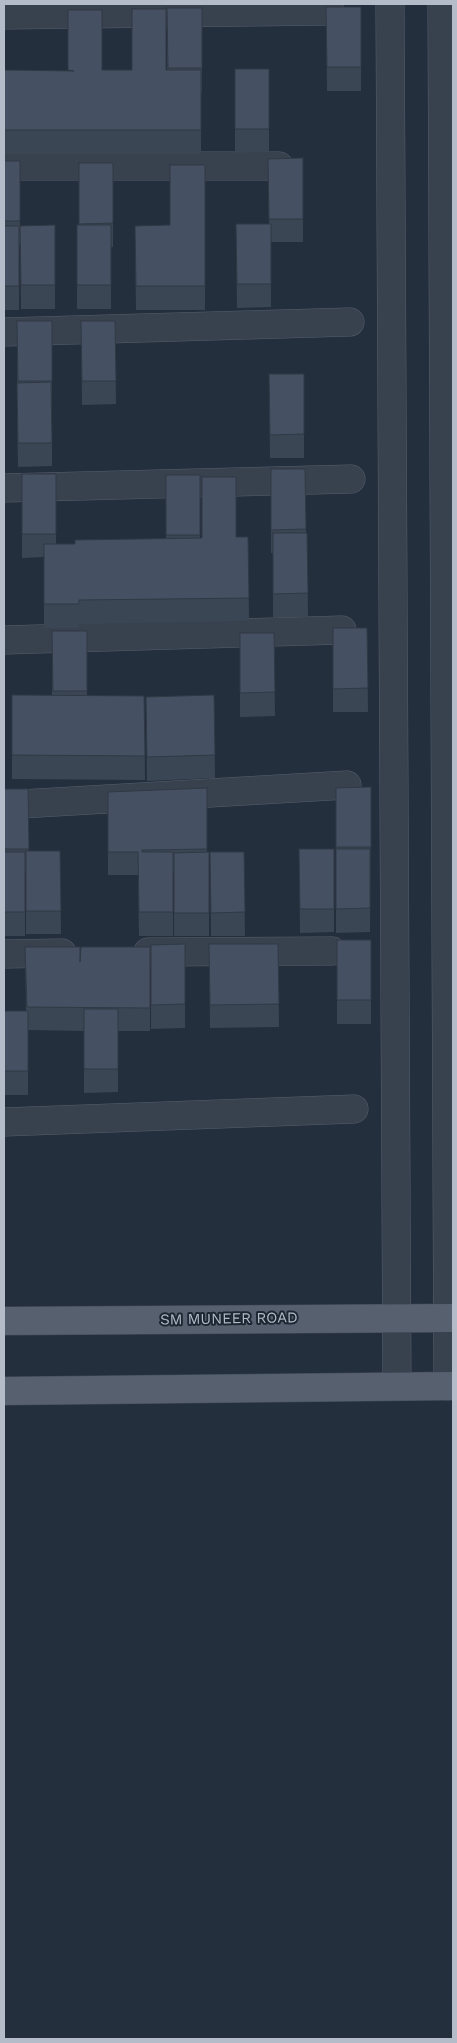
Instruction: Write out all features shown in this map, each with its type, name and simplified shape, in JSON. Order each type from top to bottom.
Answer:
[{"type":"main road","name":"SM MUNEER ROAD","points":[[4,1321],[398,1316],[450,1318]]},
{"type":"main road","points":[[4,1390],[451,1386]]},
{"type":"street","points":[[390,4],[397,1386]]},
{"type":"street","points":[[442,4],[449,554],[451,1386]]},
{"type":"street","points":[[4,15],[330,11]]},
{"type":"street","points":[[4,166],[279,166]]},
{"type":"street","points":[[4,332],[350,322]]},
{"type":"street","points":[[4,488],[351,478]]},
{"type":"street","points":[[4,640],[342,630]]},
{"type":"street","points":[[4,805],[346,785]]},
{"type":"street","points":[[123,953],[332,951]]},
{"type":"street","points":[[4,954],[83,953]]},
{"type":"street","points":[[4,1122],[354,1109]]},
{"type":"building","points":[[326,7],[361,7],[361,67],[327,67]]},
{"type":"building","points":[[167,8],[202,8],[202,68],[168,68]]},
{"type":"building","points":[[132,9],[166,9],[166,70],[201,70],[201,130],[4,130],[4,70],[74,71],[68,70],[68,10],[102,10],[102,70],[132,70]]},
{"type":"building","points":[[235,69],[269,69],[269,129],[235,129]]},
{"type":"building","points":[[303,158],[303,219],[269,219],[268,159]]},
{"type":"building","points":[[4,161],[20,161],[20,221],[4,221]]},
{"type":"building","points":[[79,163],[113,163],[113,223],[79,224]]},
{"type":"building","points":[[170,165],[205,165],[205,286],[136,286],[135,226],[170,225]]},
{"type":"building","points":[[236,224],[271,224],[271,284],[237,284]]},
{"type":"building","points":[[55,225],[55,285],[21,285],[20,226]]},
{"type":"building","points":[[77,225],[111,225],[111,285],[77,285]]},
{"type":"building","points":[[4,226],[19,226],[19,286],[4,286]]},
{"type":"building","points":[[17,321],[52,321],[52,381],[18,381]]},
{"type":"building","points":[[81,321],[115,321],[116,381],[82,381]]},
{"type":"building","points":[[269,374],[304,374],[304,434],[270,435]]},
{"type":"building","points":[[51,382],[52,443],[18,443],[17,383]]},
{"type":"building","points":[[271,469],[305,469],[306,529],[271,530]]},
{"type":"building","points":[[22,474],[56,474],[56,534],[22,534]]},
{"type":"building","points":[[166,475],[200,475],[200,535],[166,535]]},
{"type":"building","points":[[202,477],[236,477],[236,537],[248,537],[249,598],[79,600],[79,604],[44,604],[44,544],[75,544],[75,540],[202,538]]},
{"type":"building","points":[[273,533],[307,533],[308,593],[273,594]]},
{"type":"building","points":[[333,628],[367,628],[368,688],[333,689]]},
{"type":"building","points":[[52,631],[87,631],[87,691],[53,691]]},
{"type":"building","points":[[240,633],[274,633],[275,692],[240,693]]},
{"type":"building","points":[[12,695],[144,696],[145,756],[12,755]]},
{"type":"building","points":[[214,695],[215,755],[147,757],[146,697]]},
{"type":"building","points":[[371,787],[371,847],[336,847],[336,788]]},
{"type":"building","points":[[207,788],[207,849],[142,850],[142,852],[173,852],[173,912],[139,912],[138,852],[108,852],[108,792]]},
{"type":"building","points":[[4,789],[28,789],[29,849],[4,849]]},
{"type":"building","points":[[299,849],[334,849],[334,909],[300,909]]},
{"type":"building","points":[[336,849],[370,849],[370,908],[336,909]]},
{"type":"building","points":[[26,851],[60,851],[61,911],[26,911]]},
{"type":"building","points":[[4,852],[25,852],[25,912],[4,912]]},
{"type":"building","points":[[209,852],[209,913],[174,913],[174,853]]},
{"type":"building","points":[[210,852],[244,852],[245,912],[211,913]]},
{"type":"building","points":[[337,940],[371,940],[371,1000],[337,1000]]},
{"type":"building","points":[[185,944],[185,1004],[151,1005],[151,945]]},
{"type":"building","points":[[209,944],[278,944],[279,1004],[210,1005]]},
{"type":"building","points":[[25,947],[80,947],[80,962],[81,947],[150,947],[150,1008],[27,1007]]},
{"type":"building","points":[[84,1009],[118,1009],[118,1069],[84,1069]]},
{"type":"building","points":[[4,1011],[28,1011],[28,1071],[4,1071]]}]
